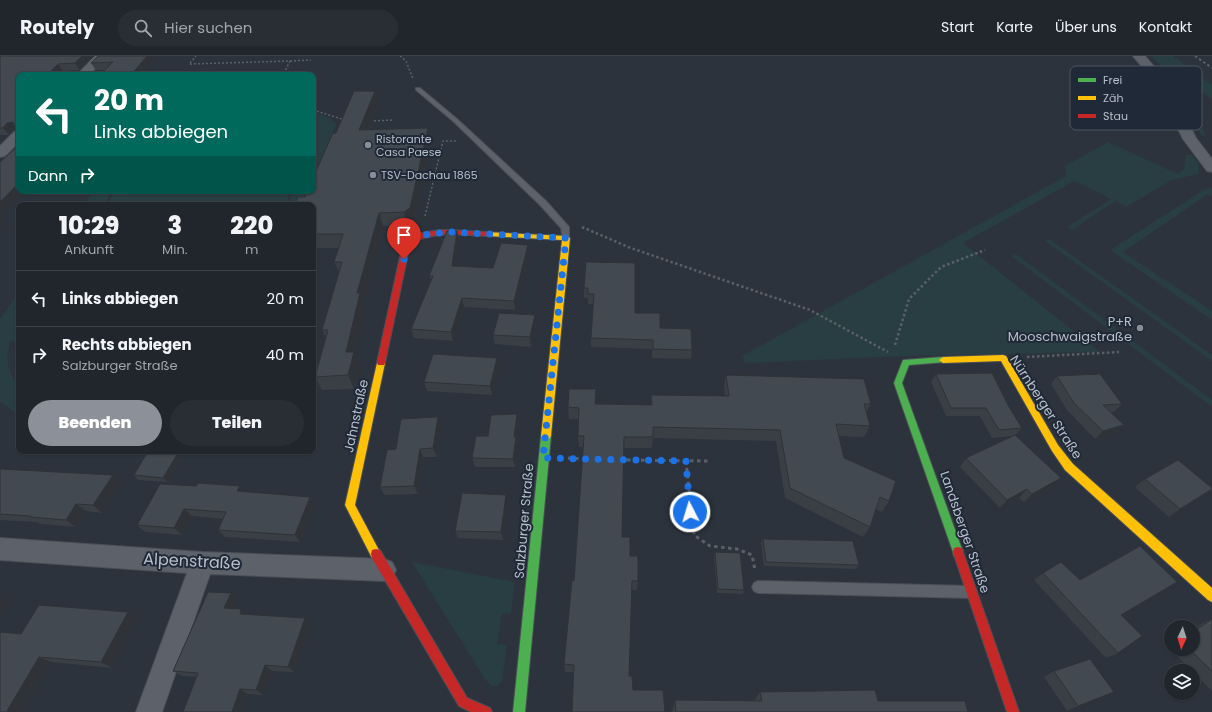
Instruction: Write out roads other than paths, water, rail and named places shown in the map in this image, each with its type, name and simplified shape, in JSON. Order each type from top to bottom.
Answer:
[{"type":"street","points":[[86,72],[101,56]]},
{"type":"street","points":[[1138,56],[1147,66]]},
{"type":"street","points":[[1185,130],[1190,139],[1212,168]]},
{"type":"street","points":[[0,153],[16,138]]},
{"type":"street","name":"Jahnstraße","points":[[486,712],[463,702],[384,570],[350,505],[407,243],[421,236],[450,232],[566,238]]},
{"type":"street","name":"Salzburger Straße","points":[[519,712],[566,238]]},
{"type":"street","name":"Nürnberger Straße","points":[[906,362],[1003,358],[1054,448],[1069,467],[1212,596]]},
{"type":"street","name":"Landsberger Straße","points":[[906,362],[898,383],[925,455],[1013,712]]},
{"type":"street","name":"Alpenstraße","points":[[0,549],[202,563],[384,570]]},
{"type":"street","points":[[149,712],[202,563]]},
{"type":"lane","points":[[418,89],[478,142],[561,222],[564,227],[566,238]]},
{"type":"lane","points":[[758,587],[972,592]]},
{"type":"railway","points":[[1195,56],[1212,68]]},
{"type":"place","name":"Ristorante Casa Paese","points":[[368,145]]},
{"type":"place","name":"TSV-Dachau 1865","points":[[373,175]]},
{"type":"place","name":"P+R Mooschwaigstraße","points":[[1140,328]]}]
